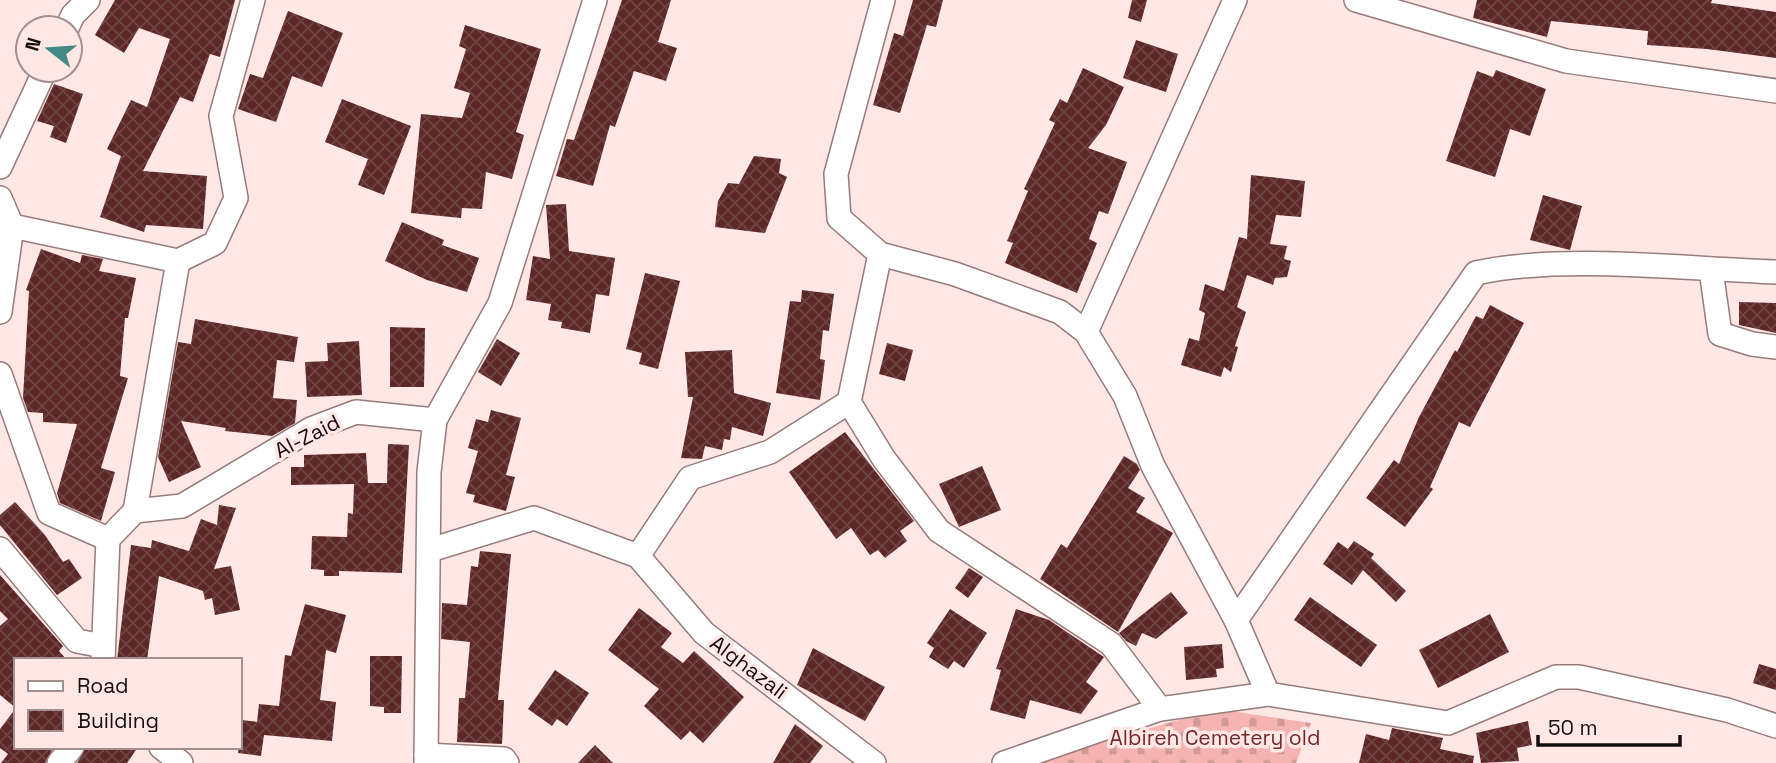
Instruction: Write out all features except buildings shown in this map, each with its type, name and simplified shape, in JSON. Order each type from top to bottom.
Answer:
[{"type":"street","points":[[74,14],[88,0]]},
{"type":"street","points":[[12,226],[178,261],[215,243],[236,198],[221,116],[253,0]]},
{"type":"street","points":[[507,763],[504,759],[426,759],[429,472],[435,420],[500,303],[596,0]]},
{"type":"street","points":[[883,0],[835,174],[839,218],[880,254],[955,274],[1060,313],[1086,332],[1125,396],[1153,466],[1236,620],[1268,694]]},
{"type":"street","points":[[1086,332],[1235,0]]},
{"type":"street","points":[[1356,0],[1566,61],[1776,91]]},
{"type":"street","points":[[0,167],[39,84]]},
{"type":"street","points":[[0,198],[12,226],[0,312]]},
{"type":"street","points":[[880,254],[849,402],[884,459],[939,531],[1111,643],[1160,709]]},
{"type":"street","points":[[0,549],[77,641],[103,653],[108,539],[135,511],[178,261]]},
{"type":"street","points":[[1236,620],[1476,273],[1508,266],[1776,272]]},
{"type":"street","points":[[1712,270],[1720,334],[1752,344],[1776,347]]},
{"type":"street","points":[[0,374],[49,513],[108,539]]},
{"type":"street","points":[[430,550],[534,518],[638,556],[690,478],[770,452],[849,402]]},
{"type":"street","name":"Al-Zaid","points":[[135,511],[182,506],[311,429],[356,412],[435,420]]},
{"type":"street","name":"Alghazali","points":[[638,556],[704,633],[874,763]]},
{"type":"street","points":[[1004,763],[1160,709],[1268,694],[1448,723],[1556,677],[1580,677],[1727,710],[1776,726]]},
{"type":"street","points":[[59,763],[70,749]]},
{"type":"street","points":[[164,749],[181,763]]},
{"type":"green space","name":"Albireh Cemetery old","points":[[1217,709],[1311,723],[1296,763],[1029,763]]}]
